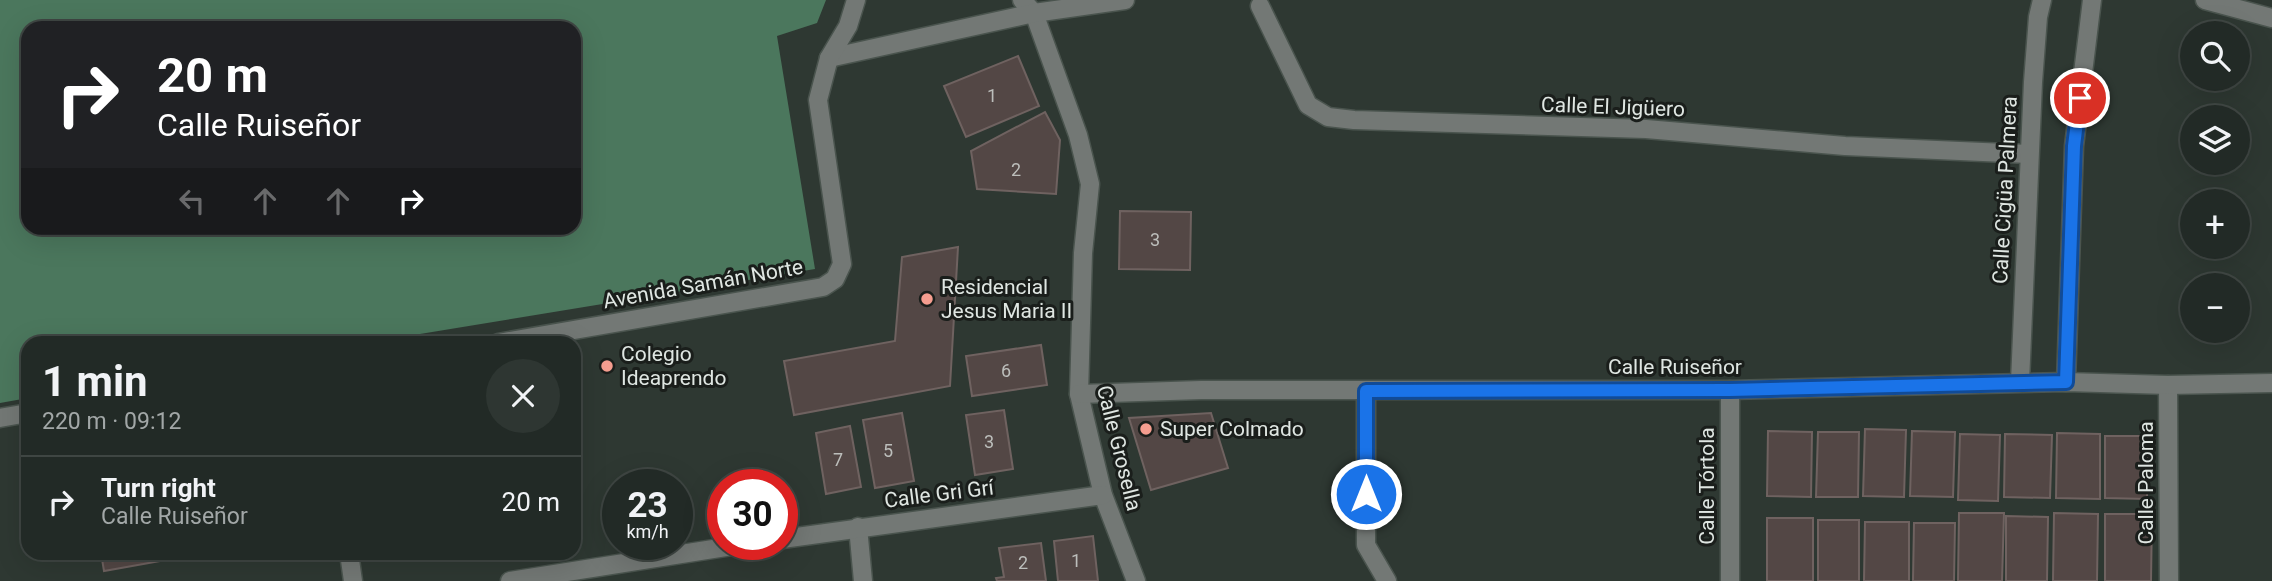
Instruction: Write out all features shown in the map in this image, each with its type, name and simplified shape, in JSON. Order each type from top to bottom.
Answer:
[{"type":"street","name":"Avenida Samán Norte","points":[[539,336],[823,287],[835,279],[842,264],[818,100],[829,58],[848,26],[856,0]]},
{"type":"street","points":[[829,58],[1028,6],[1125,0]]},
{"type":"street","name":"Calle Cigüa Palmera","points":[[2020,382],[2029,154],[2038,18],[2042,0]]},
{"type":"street","points":[[2066,382],[2074,146],[2092,0]]},
{"type":"street","points":[[2204,0],[2272,18]]},
{"type":"street","name":"Calle Grosella","points":[[1028,6],[1078,135],[1090,184],[1083,253],[1079,394],[1102,495],[1136,581]]},
{"type":"street","name":"Calle El Jigüero","points":[[1260,6],[1308,105],[1328,117],[1367,121],[1646,129],[1845,146],[2029,154]]},
{"type":"street","name":"Calle Ruiseñor","points":[[1079,394],[1200,390],[1730,390],[2020,382],[2168,385],[2272,383]]},
{"type":"street","name":"Calle Paloma","points":[[2168,385],[2169,581]]},
{"type":"street","name":"Calle Tórtola","points":[[1730,390],[1730,581]]},
{"type":"street","points":[[1366,391],[1366,545],[1387,581]]},
{"type":"street","points":[[0,418],[21,415]]},
{"type":"street","name":"Calle Gri Grí","points":[[798,536],[1102,495]]},
{"type":"street","points":[[858,527],[863,581]]},
{"type":"street","points":[[510,581],[612,573],[707,552]]},
{"type":"street","points":[[349,560],[352,581]]},
{"type":"green space","points":[[0,0],[826,0],[817,23],[777,36],[815,269],[408,336],[21,336],[21,399],[0,403]]},
{"type":"building","points":[[1018,56],[1039,106],[966,137],[944,86]]},
{"type":"building","points":[[1045,112],[1060,140],[1056,194],[977,189],[971,151]]},
{"type":"building","points":[[1120,211],[1191,212],[1190,270],[1119,269]]},
{"type":"building","name":"Residencial Jesus Maria II","points":[[958,247],[950,386],[794,415],[784,361],[895,341],[902,257]]},
{"type":"building","points":[[1041,345],[1047,385],[972,396],[966,356]]},
{"type":"building","points":[[1004,410],[1013,469],[975,475],[966,415]]},
{"type":"building","points":[[902,413],[914,481],[875,488],[863,420]]},
{"type":"building","points":[[1211,413],[1228,468],[1151,490],[1129,418]]},
{"type":"building","points":[[850,426],[861,487],[826,494],[816,433]]},
{"type":"building","points":[[1865,429],[1906,430],[1904,497],[1863,496]]},
{"type":"building","points":[[1768,431],[1812,432],[1811,497],[1767,496]]},
{"type":"building","points":[[1912,431],[1955,432],[1953,497],[1910,496]]},
{"type":"building","points":[[1818,432],[1859,432],[1858,497],[1816,497]]},
{"type":"building","points":[[2057,433],[2100,434],[2100,499],[2056,498]]},
{"type":"building","points":[[1960,434],[2000,435],[1998,501],[1958,500]]},
{"type":"building","points":[[2005,434],[2052,435],[2050,498],[2004,497]]},
{"type":"building","points":[[2105,436],[2148,436],[2147,499],[2105,498]]},
{"type":"building","points":[[1959,513],[2004,513],[2002,581],[1958,581]]},
{"type":"building","points":[[2054,513],[2098,514],[2097,581],[2053,581]]},
{"type":"building","points":[[2105,514],[2152,514],[2151,581],[2105,581]]},
{"type":"building","points":[[2006,516],[2048,517],[2047,581],[2006,581]]},
{"type":"building","points":[[1767,518],[1813,518],[1813,581],[1767,581]]},
{"type":"building","points":[[1818,520],[1859,520],[1859,581],[1818,581]]},
{"type":"building","points":[[1865,522],[1909,522],[1909,581],[1864,581]]},
{"type":"building","points":[[1914,523],[1955,523],[1954,581],[1913,581]]},
{"type":"building","points":[[1093,536],[1098,581],[1058,581],[1054,541]]},
{"type":"building","points":[[1041,543],[1046,581],[997,581],[996,578],[1004,577],[999,548]]},
{"type":"building","points":[[102,560],[166,560],[104,571]]},
{"type":"place","name":"Residencial Jesus Maria II","points":[[927,299]]},
{"type":"place","name":"Colegio Ideaprendo","points":[[607,366]]},
{"type":"place","name":"Super Colmado","points":[[1146,429]]},
{"type":"route","points":[[1366,494],[1366,391],[1730,390],[2066,382],[2074,146],[2080,98]]}]
